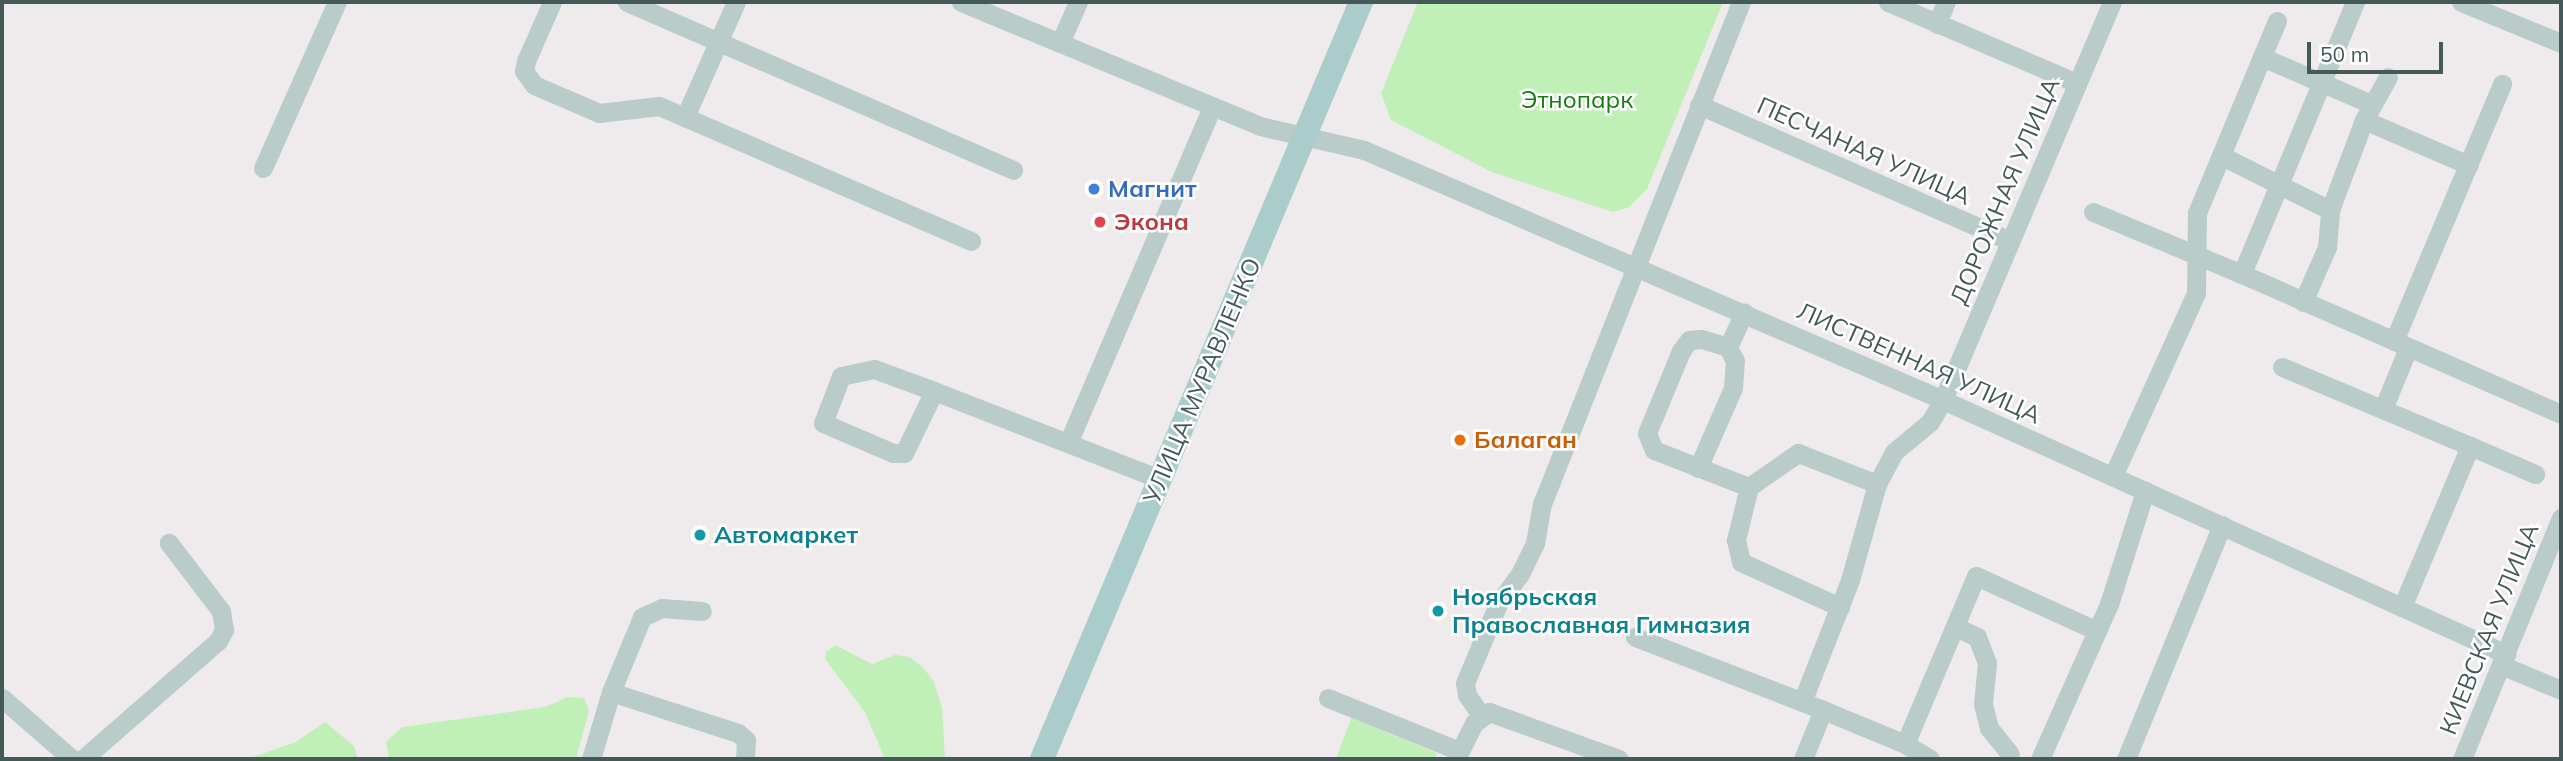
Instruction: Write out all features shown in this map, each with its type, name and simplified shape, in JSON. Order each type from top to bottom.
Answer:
[{"type":"main road","name":"УЛИЦА МУРАВЛЕНКО","points":[[1042,759],[1361,2]]},
{"type":"street","points":[[263,168],[337,2]]},
{"type":"street","points":[[552,2],[524,71],[534,85],[599,113],[659,106],[971,241]]},
{"type":"street","points":[[627,2],[1013,170]]},
{"type":"street","points":[[685,117],[736,2]]},
{"type":"street","name":"ЛИСТВЕННАЯ УЛИЦА","points":[[961,2],[1260,126],[1364,150],[1744,313],[2402,607],[2561,690]]},
{"type":"street","points":[[1060,43],[1078,2]]},
{"type":"street","points":[[1481,715],[1467,695],[1465,683],[1497,604],[1520,574],[1535,543],[1542,503],[1741,2]]},
{"type":"street","points":[[1888,2],[2077,83]]},
{"type":"street","points":[[1937,24],[1946,2]]},
{"type":"street","name":"ДОРОЖНАЯ УЛИЦА","points":[[1802,702],[1840,607],[1877,484],[1894,452],[1930,422],[1943,400],[2112,2]]},
{"type":"street","points":[[2242,274],[2355,2]]},
{"type":"street","points":[[2461,2],[2561,43]]},
{"type":"street","points":[[2113,476],[2196,293],[2197,213],[2277,21]]},
{"type":"street","points":[[2262,57],[2322,83],[2368,112],[2469,165]]},
{"type":"street","points":[[2303,302],[2327,247],[2330,210],[2368,112],[2388,77]]},
{"type":"street","points":[[2383,410],[2401,345],[2502,84]]},
{"type":"street","name":"ПЕСЧАНАЯ УЛИЦА","points":[[1699,104],[2010,241]]},
{"type":"street","points":[[1068,443],[1212,107]]},
{"type":"street","points":[[2222,156],[2330,210]]},
{"type":"street","points":[[2093,212],[2242,274],[2561,414]]},
{"type":"street","points":[[1728,347],[1744,313]]},
{"type":"street","points":[[1728,347],[1689,340],[1647,433],[1654,450],[1749,488]]},
{"type":"street","points":[[1699,468],[1733,388],[1735,361],[1728,347]]},
{"type":"street","points":[[2282,367],[2535,474]]},
{"type":"street","points":[[934,391],[904,453],[893,453],[823,423],[841,376],[874,369],[934,391],[1160,479]]},
{"type":"street","points":[[2402,607],[2470,446]]},
{"type":"street","points":[[1840,607],[1741,562],[1736,540],[1749,488],[1798,453],[1877,484]]},
{"type":"street","points":[[1955,627],[1977,636],[1987,663],[1983,704],[1989,728],[2005,757],[2042,753],[2097,631],[2145,491]]},
{"type":"street","name":"КИЕВСКАЯ УЛИЦА","points":[[2462,759],[2561,518]]},
{"type":"street","points":[[2126,759],[2222,525]]},
{"type":"street","points":[[83,759],[218,641],[224,631],[221,611],[169,543]]},
{"type":"street","points":[[1905,744],[1976,576],[2097,631]]},
{"type":"street","points":[[591,759],[611,692],[642,617],[662,608],[702,611]]},
{"type":"street","points":[[1635,637],[1823,710],[1905,744],[1930,759]]},
{"type":"street","points":[[611,692],[738,733],[746,740],[745,759]]},
{"type":"street","points":[[2,698],[72,759]]},
{"type":"street","points":[[1328,698],[1458,755],[1481,715]]},
{"type":"street","points":[[1802,759],[1823,710]]},
{"type":"street","points":[[1481,715],[1500,715],[1619,759]]},
{"type":"green space","name":"Этнопарк","points":[[1418,2],[1723,2],[1647,189],[1629,207],[1613,212],[1492,172],[1391,120],[1381,93]]},
{"type":"green space","points":[[835,645],[872,664],[895,655],[909,657],[922,666],[934,682],[942,708],[945,759],[885,759],[865,712],[825,659],[826,652]]},
{"type":"green space","points":[[568,697],[584,698],[589,711],[576,759],[389,757],[386,742],[402,727],[545,707]]},
{"type":"green space","points":[[1351,718],[1437,753],[1435,759],[1336,759]]},
{"type":"green space","points":[[325,722],[354,746],[358,759],[247,759],[296,742]]},
{"type":"place","name":"Магнит","points":[[1094,189]]},
{"type":"place","name":"Экона","points":[[1100,222]]},
{"type":"place","name":"Балаган","points":[[1460,440]]},
{"type":"place","name":"Автомаркет","points":[[700,535]]},
{"type":"place","name":"Ноябрьская Православная Гимназия","points":[[1438,611]]}]
